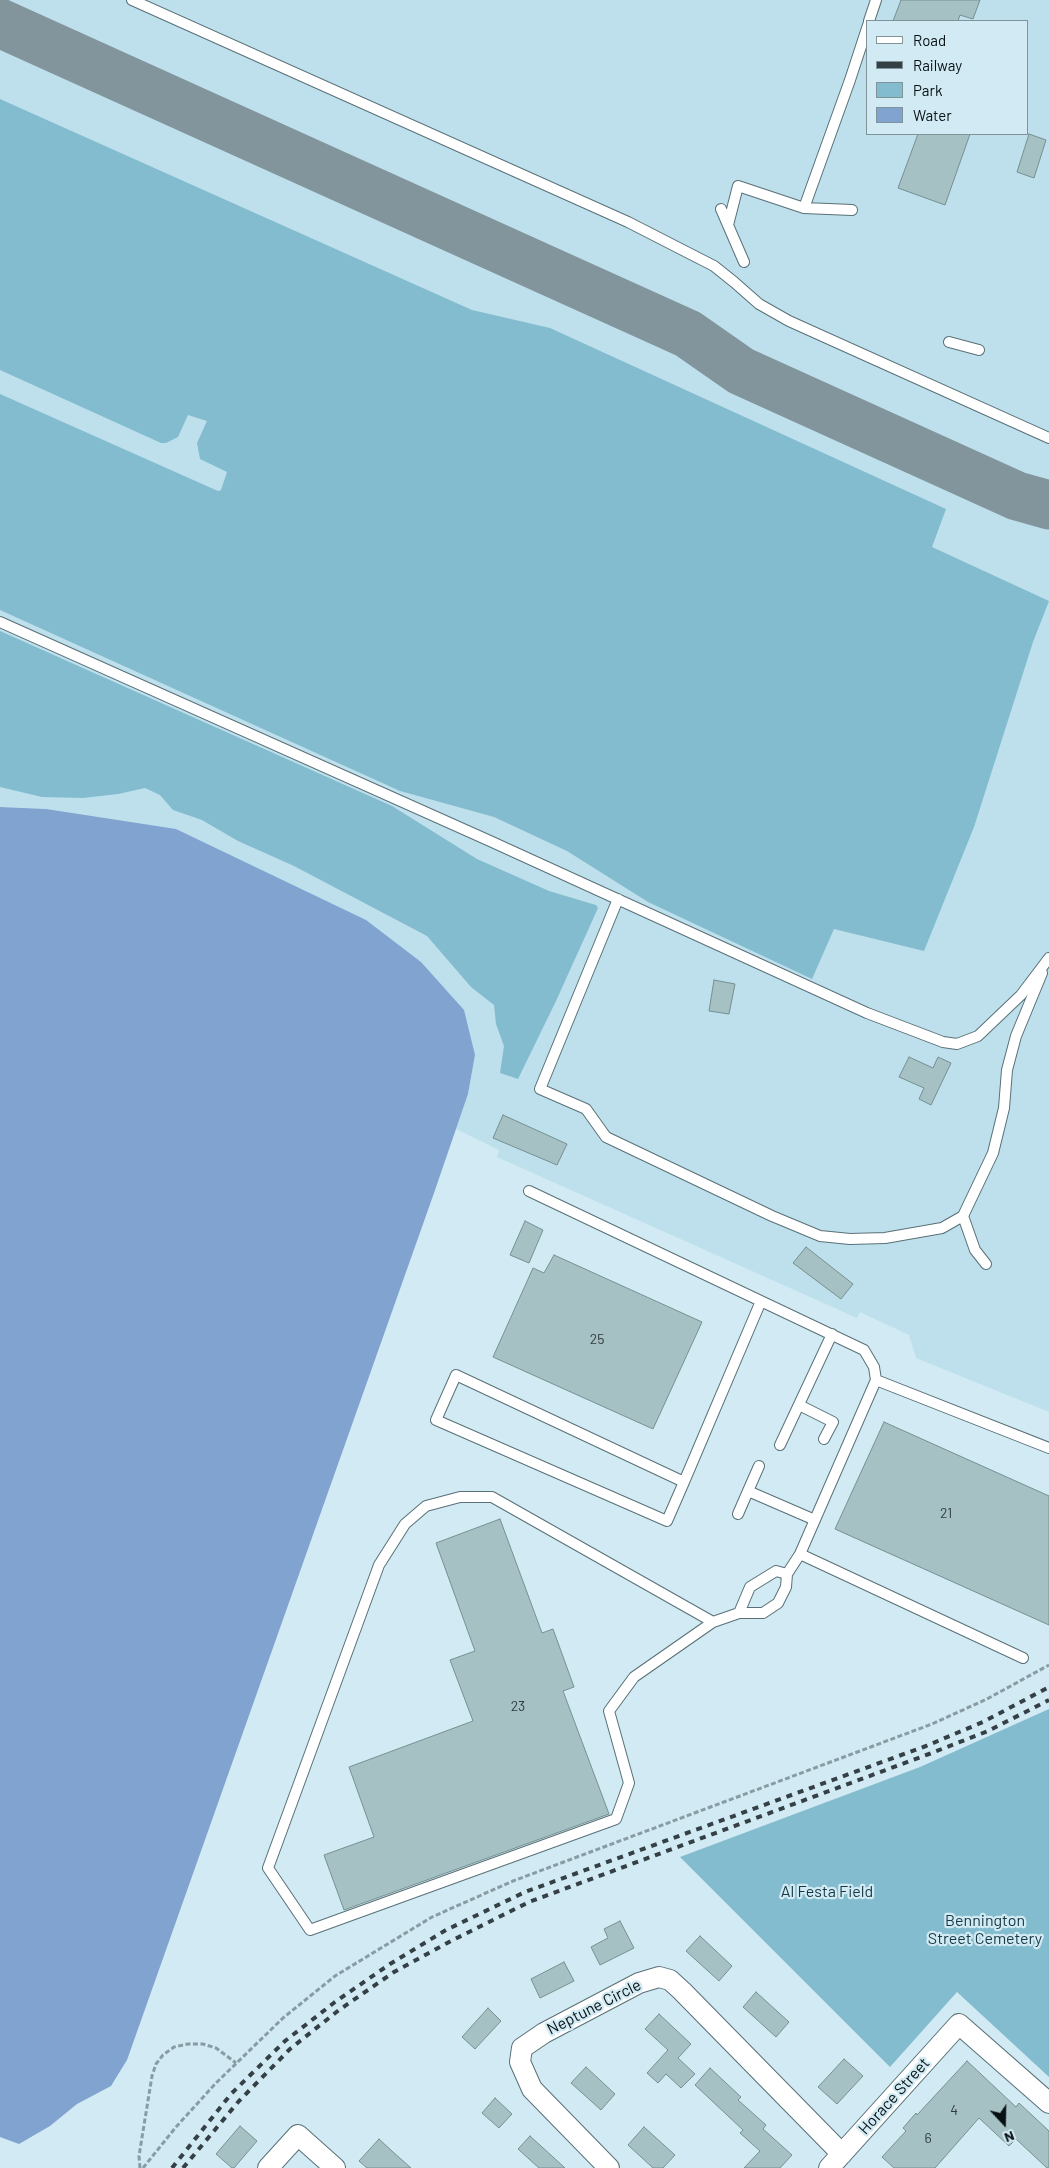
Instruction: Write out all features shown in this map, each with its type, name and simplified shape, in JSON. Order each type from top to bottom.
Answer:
[{"type":"street","name":"Neptune Circle","points":[[609,2168],[532,2089],[520,2062],[522,2048],[544,2033],[631,1987],[659,1977],[670,1980],[682,1991],[835,2161]]},
{"type":"street","name":"Horace Street","points":[[835,2161],[959,2024],[1049,2103]]},
{"type":"street","points":[[268,2168],[298,2135],[335,2168]]},
{"type":"lane","points":[[132,0],[628,222],[714,266],[759,304],[790,321],[1049,438]]},
{"type":"lane","points":[[869,20],[876,0]]},
{"type":"lane","points":[[804,208],[866,31]]},
{"type":"lane","points":[[728,225],[738,186],[804,208],[852,210]]},
{"type":"lane","points":[[721,209],[744,262]]},
{"type":"lane","points":[[948,342],[979,350]]},
{"type":"lane","points":[[0,622],[618,899],[867,1013],[942,1042],[957,1044],[978,1036],[1021,996],[1048,959]]},
{"type":"lane","points":[[618,899],[540,1090],[586,1110],[606,1137],[772,1216],[820,1236],[850,1240],[884,1238],[942,1228],[963,1216],[993,1154],[1004,1108],[1007,1070],[1016,1036],[1048,959]]},
{"type":"lane","points":[[529,1191],[864,1350],[874,1366],[876,1380],[800,1554],[787,1574],[786,1587],[778,1602],[763,1613],[739,1613],[713,1622],[634,1677],[609,1711],[628,1783],[616,1819],[310,1930],[268,1868],[379,1565],[405,1524],[426,1506],[460,1497],[492,1497],[713,1622]]},
{"type":"lane","points":[[963,1216],[975,1250],[986,1264]]},
{"type":"lane","points":[[684,1482],[456,1376],[436,1420],[668,1520],[761,1301]]},
{"type":"lane","points":[[780,1445],[832,1334]]},
{"type":"lane","points":[[876,1380],[1049,1448]]},
{"type":"lane","points":[[799,1405],[833,1422],[824,1439]]},
{"type":"lane","points":[[738,1514],[759,1466]]},
{"type":"lane","points":[[748,1491],[815,1520]]},
{"type":"lane","points":[[800,1554],[1023,1658]]},
{"type":"lane","points":[[739,1613],[750,1587],[776,1572],[787,1574]]},
{"type":"path","points":[[142,2168],[176,2127],[236,2063],[283,2018],[335,1976],[432,1916],[513,1881],[932,1724],[987,1699],[1049,1665]]},
{"type":"path","points":[[142,2168],[139,2156],[152,2076],[156,2064],[163,2055],[174,2048],[188,2044],[203,2044],[216,2048],[236,2063]]},
{"type":"shaded area","points":[[0,0],[1049,0],[1049,1412],[916,1358],[909,1335],[860,1312],[857,1318],[497,1157],[499,1150],[456,1129],[468,1094],[475,1055],[46,809],[0,807]]},
{"type":"green space","points":[[0,99],[472,310],[550,328],[946,509],[932,547],[1049,601],[1033,642],[974,827],[924,951],[834,929],[812,979],[648,902],[567,851],[494,817],[400,791],[0,610],[0,394],[218,491],[221,490],[227,472],[200,459],[197,443],[207,421],[188,415],[178,437],[166,443],[161,443],[0,370]]},
{"type":"green space","points":[[0,631],[392,806],[477,859],[549,891],[596,905],[598,908],[518,1079],[500,1073],[504,1046],[496,1024],[494,1005],[471,987],[427,936],[294,866],[238,841],[202,820],[173,810],[160,795],[145,788],[118,794],[83,798],[42,797],[0,787]]},
{"type":"green space","points":[[1049,1709],[1049,2077],[957,1992],[890,2067],[680,1857],[920,1767]]},
{"type":"water","points":[[0,807],[46,809],[176,829],[366,920],[421,962],[464,1010],[475,1055],[468,1094],[434,1193],[127,2060],[111,2086],[77,2104],[50,2126],[19,2144],[0,2137]]},
{"type":"building","points":[[901,0],[980,0],[973,19],[960,15],[958,20],[893,20]]},
{"type":"building","points":[[1029,134],[1046,140],[1034,178],[1017,172]]},
{"type":"building","points":[[918,135],[970,135],[945,205],[898,188]]},
{"type":"building","points":[[714,980],[735,984],[729,1014],[709,1011]]},
{"type":"building","points":[[909,1057],[933,1068],[938,1057],[951,1063],[931,1105],[919,1099],[924,1088],[899,1077]]},
{"type":"building","points":[[503,1115],[567,1144],[557,1165],[493,1138]]},
{"type":"building","points":[[525,1221],[543,1230],[529,1263],[510,1255]]},
{"type":"building","points":[[806,1247],[853,1284],[841,1299],[793,1263]]},
{"type":"building","points":[[554,1255],[702,1322],[653,1429],[493,1357],[533,1268],[544,1273]]},
{"type":"building","points":[[884,1422],[1049,1496],[1049,1625],[835,1529]]},
{"type":"building","points":[[500,1519],[542,1633],[553,1629],[574,1687],[563,1691],[609,1814],[344,1910],[324,1855],[374,1837],[349,1767],[473,1721],[450,1660],[475,1651],[436,1543]]},
{"type":"building","points":[[620,1921],[634,1948],[600,1965],[591,1947],[608,1938],[604,1929]]},
{"type":"building","points":[[700,1936],[732,1966],[719,1981],[686,1951]]},
{"type":"building","points":[[564,1962],[574,1981],[540,1998],[531,1979]]},
{"type":"building","points":[[756,1992],[789,2022],[776,2037],[743,2007]]},
{"type":"building","points":[[488,2008],[501,2021],[475,2049],[462,2037]]},
{"type":"building","points":[[659,2014],[691,2044],[678,2058],[695,2074],[681,2088],[666,2074],[658,2083],[647,2073],[668,2050],[645,2029]]},
{"type":"building","points":[[844,2059],[863,2076],[837,2104],[818,2087]]},
{"type":"building","points":[[967,2061],[1016,2107],[1019,2103],[1049,2131],[1049,2168],[1016,2139],[1009,2146],[979,2118],[935,2168],[894,2168],[882,2157],[906,2131],[903,2128],[916,2113],[917,2115]]},
{"type":"building","points":[[586,2067],[615,2094],[601,2110],[571,2083]]},
{"type":"building","points":[[710,2068],[741,2097],[738,2100],[766,2125],[763,2129],[792,2155],[780,2168],[744,2168],[760,2151],[740,2133],[743,2130],[695,2085]]},
{"type":"building","points":[[495,2098],[512,2114],[499,2128],[482,2113]]},
{"type":"building","points":[[240,2126],[257,2141],[232,2168],[216,2154]]},
{"type":"building","points":[[644,2127],[675,2155],[663,2168],[653,2168],[628,2145]]},
{"type":"building","points":[[530,2136],[565,2168],[539,2168],[518,2149]]},
{"type":"building","points":[[379,2139],[411,2168],[367,2168],[359,2161]]},
{"type":"taxiway","points":[[0,23],[688,334],[741,371],[1017,496],[1049,505]]},
{"type":"railway","points":[[172,2168],[231,2094],[285,2041],[335,2002],[390,1964],[446,1930],[525,1892],[926,1746],[983,1722],[1049,1687]]},
{"type":"railway","points":[[183,2168],[239,2101],[290,2049],[339,2010],[394,1972],[451,1941],[529,1902],[929,1754],[988,1731],[1049,1700]]},
{"type":"park label","name":"Al Festa Field","points":[[827,1892]]},
{"type":"park label","name":"Bennington Street Cemetery","points":[[985,1930]]}]
